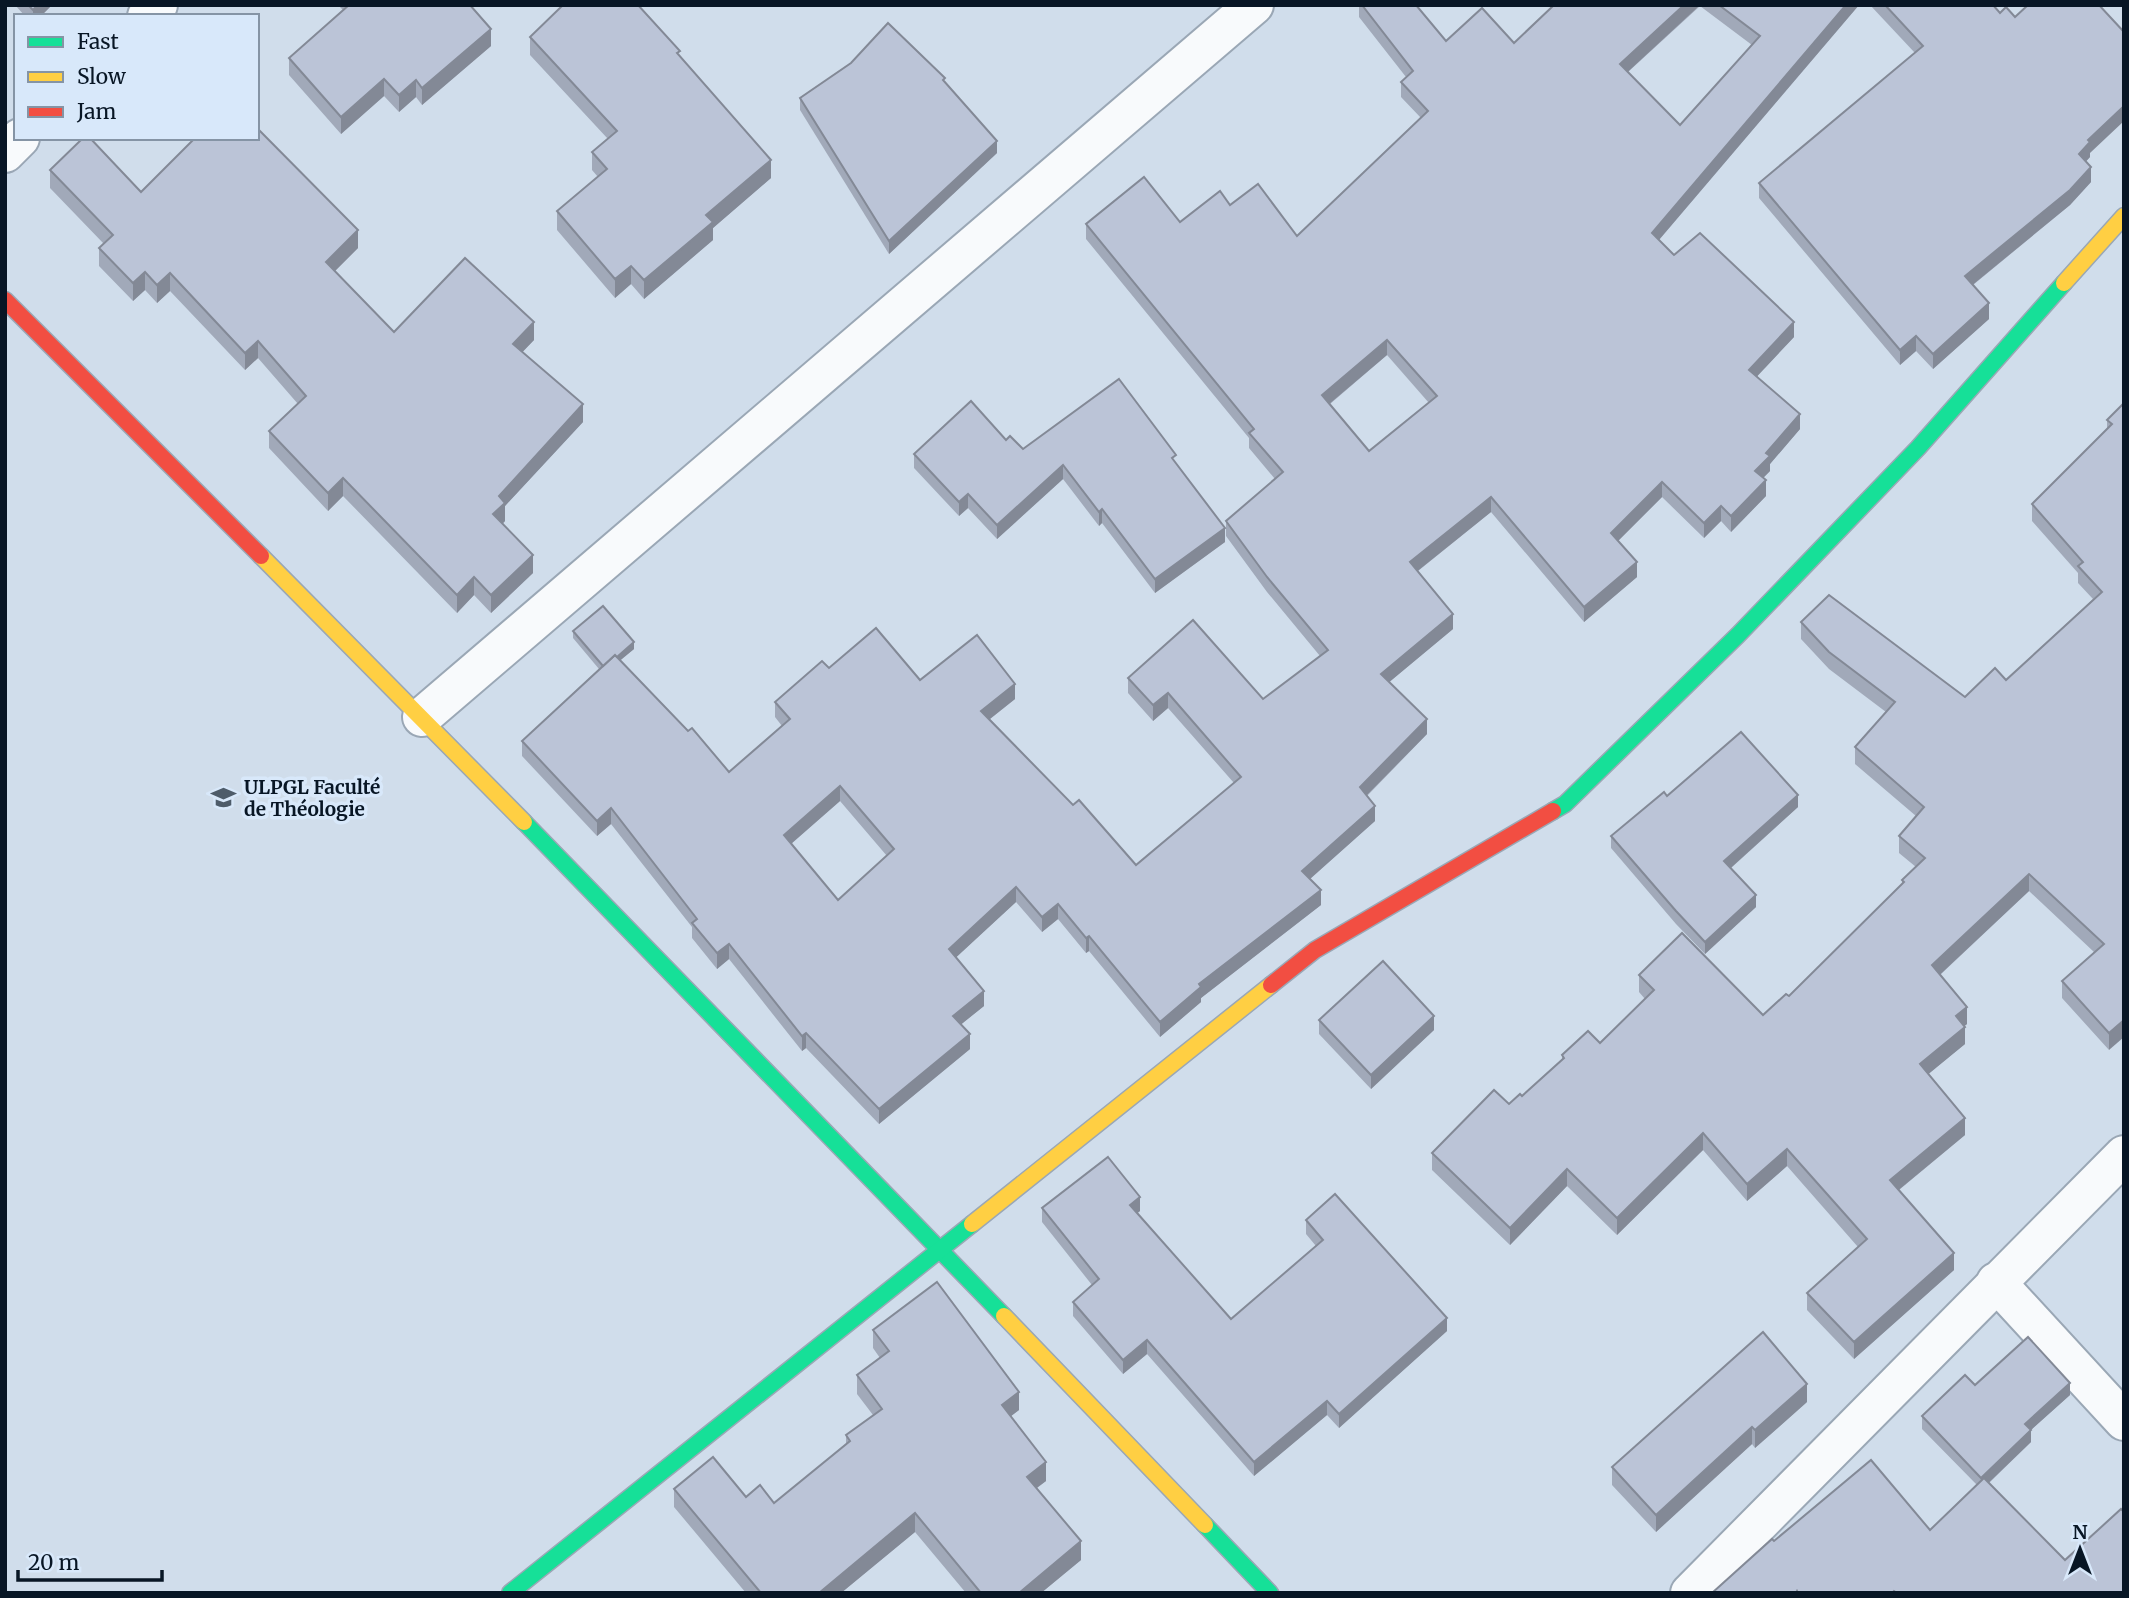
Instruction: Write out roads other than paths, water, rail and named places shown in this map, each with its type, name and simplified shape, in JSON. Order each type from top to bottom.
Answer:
[{"type":"street","points":[[422,717],[1254,5]]},
{"type":"street","points":[[5,153],[18,140]]},
{"type":"street","points":[[510,1593],[1315,950],[1565,804],[1738,635],[1918,448],[2124,216]]},
{"type":"street","points":[[5,300],[422,717],[940,1248],[1270,1593]]},
{"type":"street","points":[[1690,1593],[2124,1155]]},
{"type":"street","points":[[1996,1282],[2124,1421]]},
{"type":"place","name":"ULPGL Faculté de Théologie","points":[[224,798]]}]
